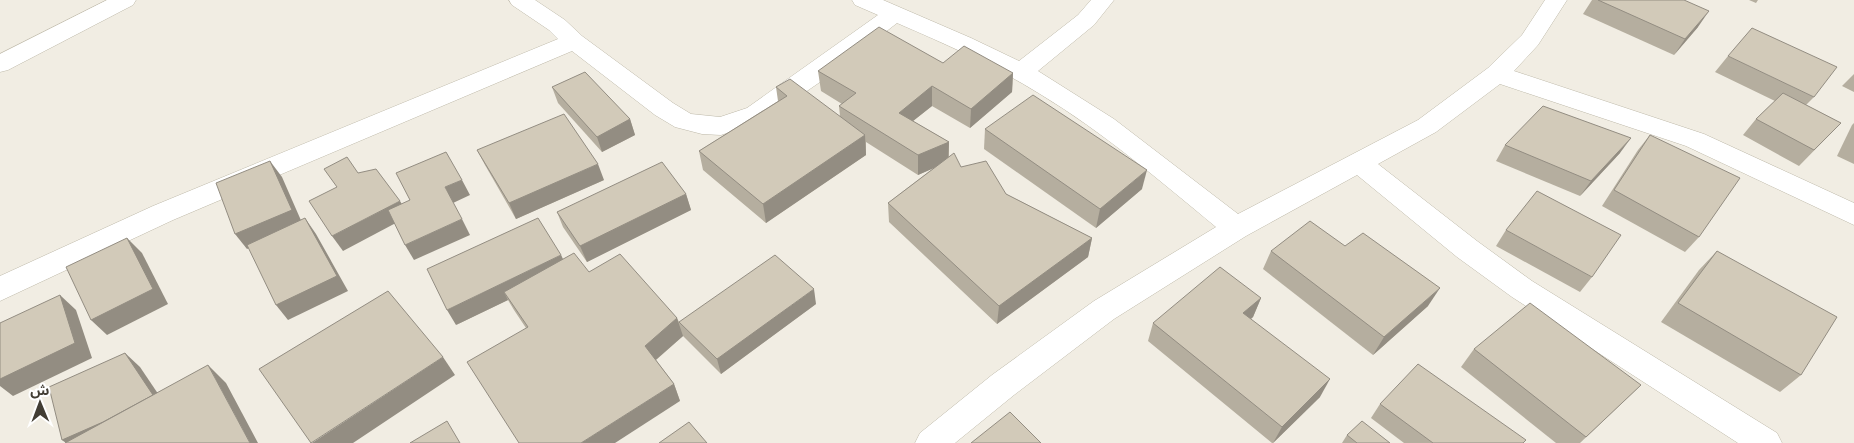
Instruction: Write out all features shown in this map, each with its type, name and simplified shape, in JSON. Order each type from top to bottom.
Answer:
[{"type":"street","points":[[0,64],[125,0]]},
{"type":"street","points":[[520,0],[557,25],[574,41],[664,109],[684,121],[702,125],[721,126],[756,114],[824,67],[895,14]]},
{"type":"street","points":[[863,0],[1021,72],[1092,116],[1143,153],[1236,228]]},
{"type":"street","points":[[1021,72],[1086,20],[1103,0]]},
{"type":"street","points":[[931,443],[1003,385],[1104,310],[1236,228],[1427,126],[1498,74],[1530,40],[1556,0]]},
{"type":"street","points":[[0,288],[181,206],[574,41]]},
{"type":"street","points":[[1498,74],[1694,140],[1743,161],[1854,215]]},
{"type":"street","points":[[1359,163],[1467,250],[1522,288],[1766,443]]},
{"type":"building","points":[[1598,0],[1684,0],[1709,11],[1685,39]]},
{"type":"building","points":[[879,27],[943,63],[964,46],[1013,73],[971,109],[932,86],[899,113],[949,142],[918,155],[839,106],[856,93],[818,71]]},
{"type":"building","points":[[1752,28],[1837,67],[1814,97],[1728,56]]},
{"type":"building","points":[[585,72],[630,119],[597,137],[552,87]]},
{"type":"building","points":[[790,79],[865,135],[763,204],[699,151],[787,96],[776,87]]},
{"type":"building","points":[[1783,93],[1841,123],[1814,150],[1756,119]]},
{"type":"building","points":[[1033,95],[1147,170],[1100,209],[985,129]]},
{"type":"building","points":[[1543,106],[1631,138],[1591,181],[1505,145]]},
{"type":"building","points":[[564,114],[598,164],[509,203],[477,150]]},
{"type":"building","points":[[1650,135],[1740,178],[1699,237],[1614,190]]},
{"type":"building","points":[[446,152],[462,180],[445,187],[462,219],[405,245],[388,210],[410,200],[396,173]]},
{"type":"building","points":[[954,153],[961,167],[986,161],[1006,194],[1092,238],[999,306],[888,203]]},
{"type":"building","points":[[347,157],[358,173],[376,169],[400,201],[332,236],[309,201],[337,187],[324,169]]},
{"type":"building","points":[[270,161],[292,210],[235,234],[216,183]]},
{"type":"building","points":[[662,162],[686,194],[580,246],[557,212]]},
{"type":"building","points":[[1537,191],[1621,235],[1592,277],[1506,230]]},
{"type":"building","points":[[305,218],[337,276],[276,305],[247,245]]},
{"type":"building","points":[[538,218],[561,255],[447,310],[427,269]]},
{"type":"building","points":[[1310,221],[1345,246],[1363,233],[1440,288],[1384,337],[1271,251]]},
{"type":"building","points":[[127,238],[153,289],[91,320],[66,267]]},
{"type":"building","points":[[1717,251],[1837,317],[1801,375],[1678,303]]},
{"type":"building","points":[[574,253],[589,272],[620,254],[677,318],[645,346],[674,384],[581,443],[519,443],[467,362],[528,327],[504,292]]},
{"type":"building","points":[[775,255],[814,289],[717,359],[679,322]]},
{"type":"building","points":[[1220,267],[1261,298],[1243,313],[1330,379],[1282,427],[1153,323]]},
{"type":"building","points":[[388,291],[443,357],[311,443],[259,369]]},
{"type":"building","points":[[60,295],[75,343],[0,379],[0,323]]},
{"type":"building","points":[[1530,303],[1641,385],[1586,437],[1474,349]]},
{"type":"building","points":[[125,353],[153,395],[103,422],[62,440],[49,387]]},
{"type":"building","points":[[1418,364],[1526,440],[1523,443],[1433,443],[1380,404]]},
{"type":"building","points":[[208,365],[250,443],[65,443]]},
{"type":"building","points":[[1010,412],[1041,443],[971,443]]},
{"type":"building","points":[[447,421],[460,443],[410,443]]},
{"type":"building","points":[[1362,421],[1390,443],[1357,443],[1347,435]]},
{"type":"building","points":[[689,422],[707,443],[659,443]]}]
